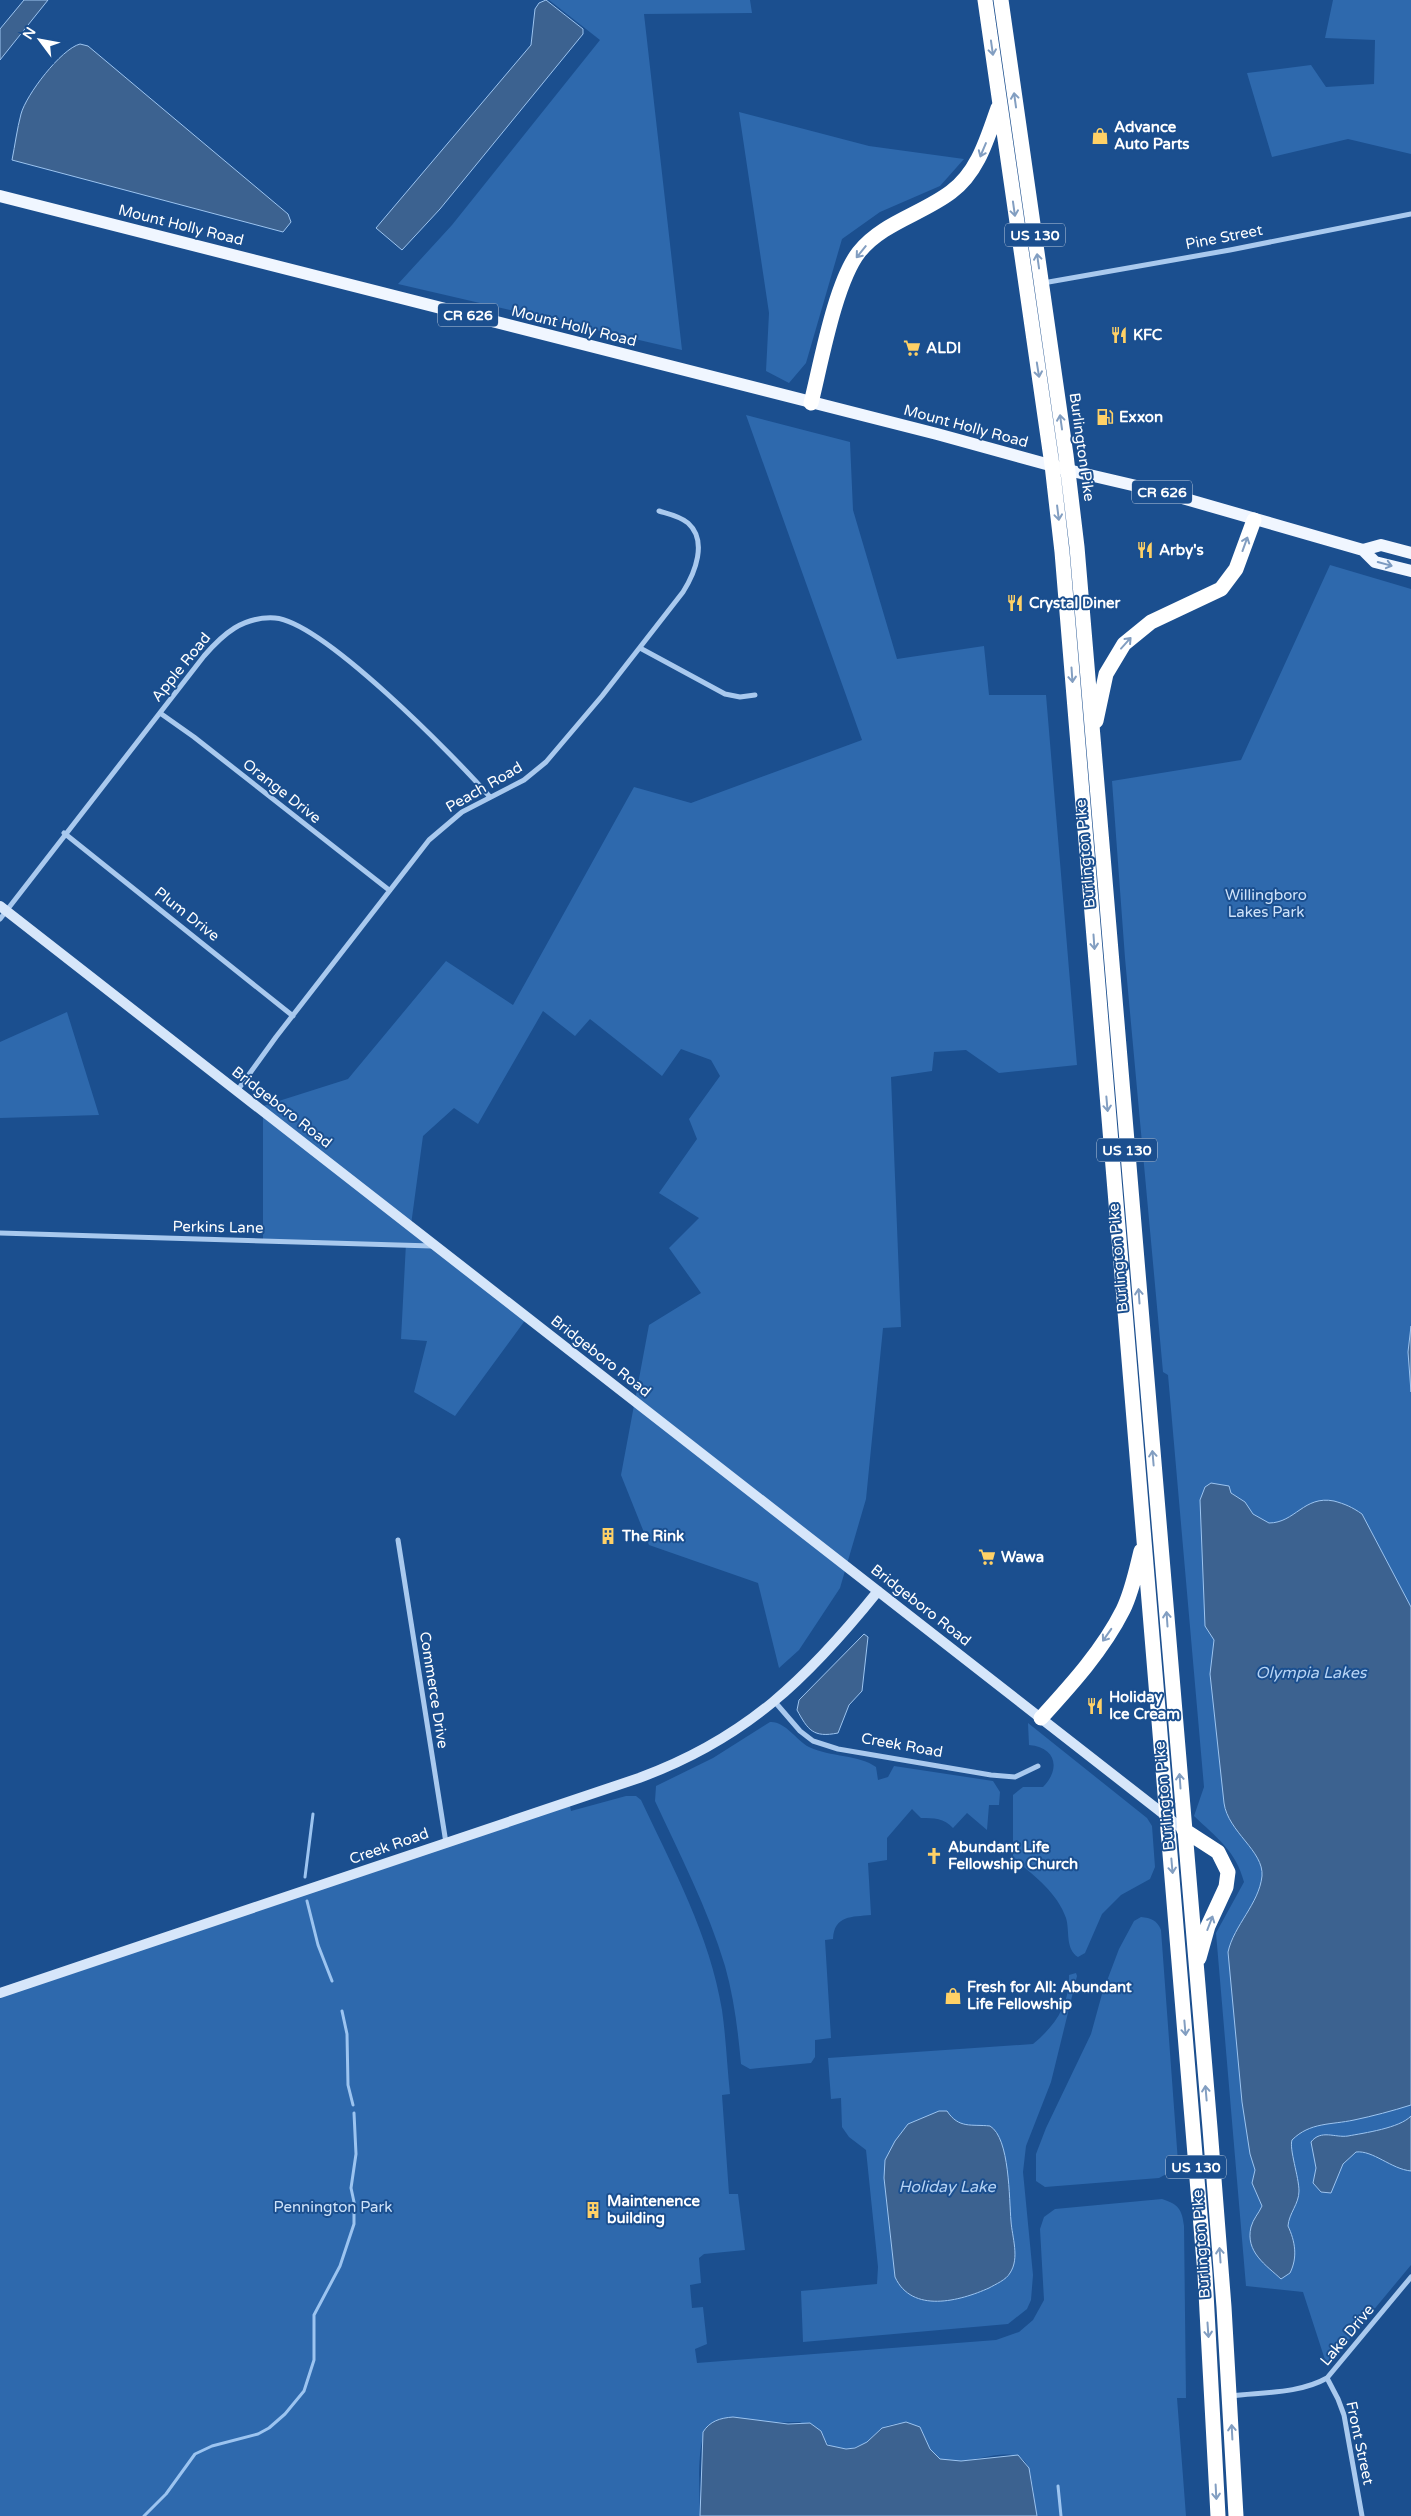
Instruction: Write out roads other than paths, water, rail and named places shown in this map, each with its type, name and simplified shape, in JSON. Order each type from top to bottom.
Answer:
[{"type":"highway","name":"Burlington Pike","points":[[985,0],[1052,465],[1067,604],[1205,2274],[1218,2516]]},
{"type":"highway","name":"Burlington Pike","points":[[1001,0],[1068,470],[1093,737],[1196,1969],[1229,2396],[1236,2516]]},
{"type":"highway","points":[[811,403],[841,291],[855,259],[871,240],[952,192],[966,178],[978,162],[1000,104]]},
{"type":"highway","points":[[1093,737],[1106,674],[1124,644],[1158,618],[1221,589],[1236,569],[1254,520]]},
{"type":"highway","points":[[1041,1718],[1093,1657],[1122,1611],[1130,1593],[1144,1542]]},
{"type":"highway","points":[[1184,1830],[1218,1852],[1228,1872],[1226,1887],[1208,1926],[1196,1969]]},
{"type":"main road","name":"Mount Holly Road","points":[[0,196],[1052,465]]},
{"type":"main road","name":"CR 626","points":[[1052,465],[1158,491],[1363,550],[1375,562],[1411,572]]},
{"type":"main road","name":"CR 626","points":[[1363,550],[1381,545],[1411,553]]},
{"type":"street","name":"Pine Street","points":[[1041,283],[1192,257],[1411,214]]},
{"type":"street","name":"Peach Road","points":[[238,1091],[293,1016],[429,840],[462,812],[524,780],[546,762],[574,730],[683,592],[690,581],[697,559],[698,548],[694,530],[681,518],[659,511]]},
{"type":"street","name":"Apple Road","points":[[2,911],[204,656],[231,629],[253,620],[270,618],[287,621],[320,640],[370,680],[451,755],[490,797]]},
{"type":"street","points":[[640,648],[725,694],[740,697],[754,695]]},
{"type":"street","name":"Orange Drive","points":[[160,713],[194,737],[389,890]]},
{"type":"street","name":"Plum Drive","points":[[64,833],[293,1016]]},
{"type":"street","name":"Bridgeboro Road","points":[[2,911],[238,1091],[1184,1830]]},
{"type":"street","name":"Perkins Lane","points":[[0,1233],[436,1246]]},
{"type":"street","name":"Commerce Drive","points":[[398,1540],[446,1843]]},
{"type":"street","name":"Creek Road","points":[[0,1993],[669,1767],[718,1742],[776,1702],[831,1650],[878,1591]]},
{"type":"street","name":"Creek Road","points":[[776,1702],[800,1731],[813,1742],[838,1749],[991,1775],[1015,1777],[1038,1766]]},
{"type":"street","name":"Lake Drive","points":[[1229,2396],[1302,2388],[1327,2378],[1411,2277]]},
{"type":"street","name":"Front Street","points":[[1327,2378],[1338,2398],[1344,2415],[1362,2516]]},
{"type":"water","points":[[24,0],[48,0],[0,60],[0,29]]},
{"type":"water","points":[[546,0],[583,29],[583,34],[440,209],[402,250],[376,228],[531,45],[535,9],[539,3]]},
{"type":"water","points":[[80,44],[88,46],[288,214],[291,222],[283,232],[12,160],[24,106],[54,63],[63,54]]},
{"type":"water","points":[[1411,1326],[1411,1392],[1408,1352]]},
{"type":"water","name":"Olympia Lakes","points":[[1211,1483],[1229,1486],[1231,1493],[1245,1502],[1253,1514],[1269,1523],[1286,1519],[1307,1505],[1324,1500],[1342,1503],[1362,1514],[1411,1607],[1411,2105],[1345,2122],[1313,2127],[1292,2140],[1299,2196],[1288,2226],[1294,2243],[1295,2255],[1290,2273],[1281,2279],[1258,2257],[1251,2244],[1250,2236],[1252,2224],[1262,2206],[1252,2183],[1255,2170],[1250,2154],[1242,2102],[1228,1952],[1235,1933],[1252,1905],[1262,1876],[1257,1858],[1232,1823],[1224,1803],[1210,1674],[1214,1640],[1205,1626],[1200,1500],[1205,1487]]},
{"type":"water","points":[[864,1634],[868,1637],[862,1691],[849,1705],[838,1733],[823,1734],[812,1731],[797,1710],[799,1700]]},
{"type":"water","name":"Holiday Lake","points":[[939,2111],[947,2111],[956,2121],[961,2123],[990,2126],[997,2133],[1005,2156],[1009,2184],[1015,2261],[1010,2273],[1001,2282],[964,2297],[938,2301],[925,2300],[913,2296],[903,2289],[895,2277],[884,2178],[885,2160],[895,2141],[908,2124]]},
{"type":"water","points":[[1411,2116],[1411,2171],[1396,2167],[1369,2154],[1356,2152],[1343,2164],[1331,2193],[1321,2192],[1313,2183],[1316,2168],[1311,2142],[1315,2138],[1324,2135],[1348,2136],[1372,2132],[1399,2124]]},
{"type":"water","points":[[733,2417],[788,2424],[810,2423],[821,2431],[827,2445],[846,2449],[855,2448],[867,2442],[882,2428],[906,2422],[920,2427],[930,2449],[940,2459],[961,2461],[1018,2455],[1029,2468],[1037,2516],[700,2516],[703,2432],[716,2421]]},
{"type":"waterway","points":[[305,1877],[313,1814]]},
{"type":"waterway","points":[[307,1901],[318,1945],[332,1981]]},
{"type":"waterway","points":[[342,2011],[347,2034],[348,2085],[353,2105]]},
{"type":"waterway","points":[[144,2516],[166,2494],[195,2454],[212,2446],[258,2434],[269,2428],[285,2414],[304,2391],[314,2360],[314,2315],[340,2266],[354,2224],[354,2202],[351,2188],[356,2154],[354,2113]]},
{"type":"waterway","points":[[1058,2486],[1061,2516]]},
{"type":"place","name":"Advance Auto Parts","points":[[1100,136]]},
{"type":"place","name":"KFC","points":[[1119,335]]},
{"type":"place","name":"ALDI","points":[[912,348]]},
{"type":"place","name":"Exxon","points":[[1105,417]]},
{"type":"place","name":"Arby's","points":[[1145,550]]},
{"type":"place","name":"Crystal Diner","points":[[1015,603]]},
{"type":"place","name":"The Rink","points":[[608,1536]]},
{"type":"place","name":"Wawa","points":[[987,1557]]},
{"type":"place","name":"Holiday Ice Cream","points":[[1095,1706]]},
{"type":"place","name":"Abundant Life Fellowship Church","points":[[934,1856]]},
{"type":"place","name":"Fresh for All: Abundant Life Fellowship","points":[[953,1996]]},
{"type":"place","name":"Maintenence building","points":[[593,2210]]},
{"type":"park label","name":"Willingboro Lakes Park","points":[[1266,904]]},
{"type":"park label","name":"Pennington Park","points":[[333,2207]]}]
